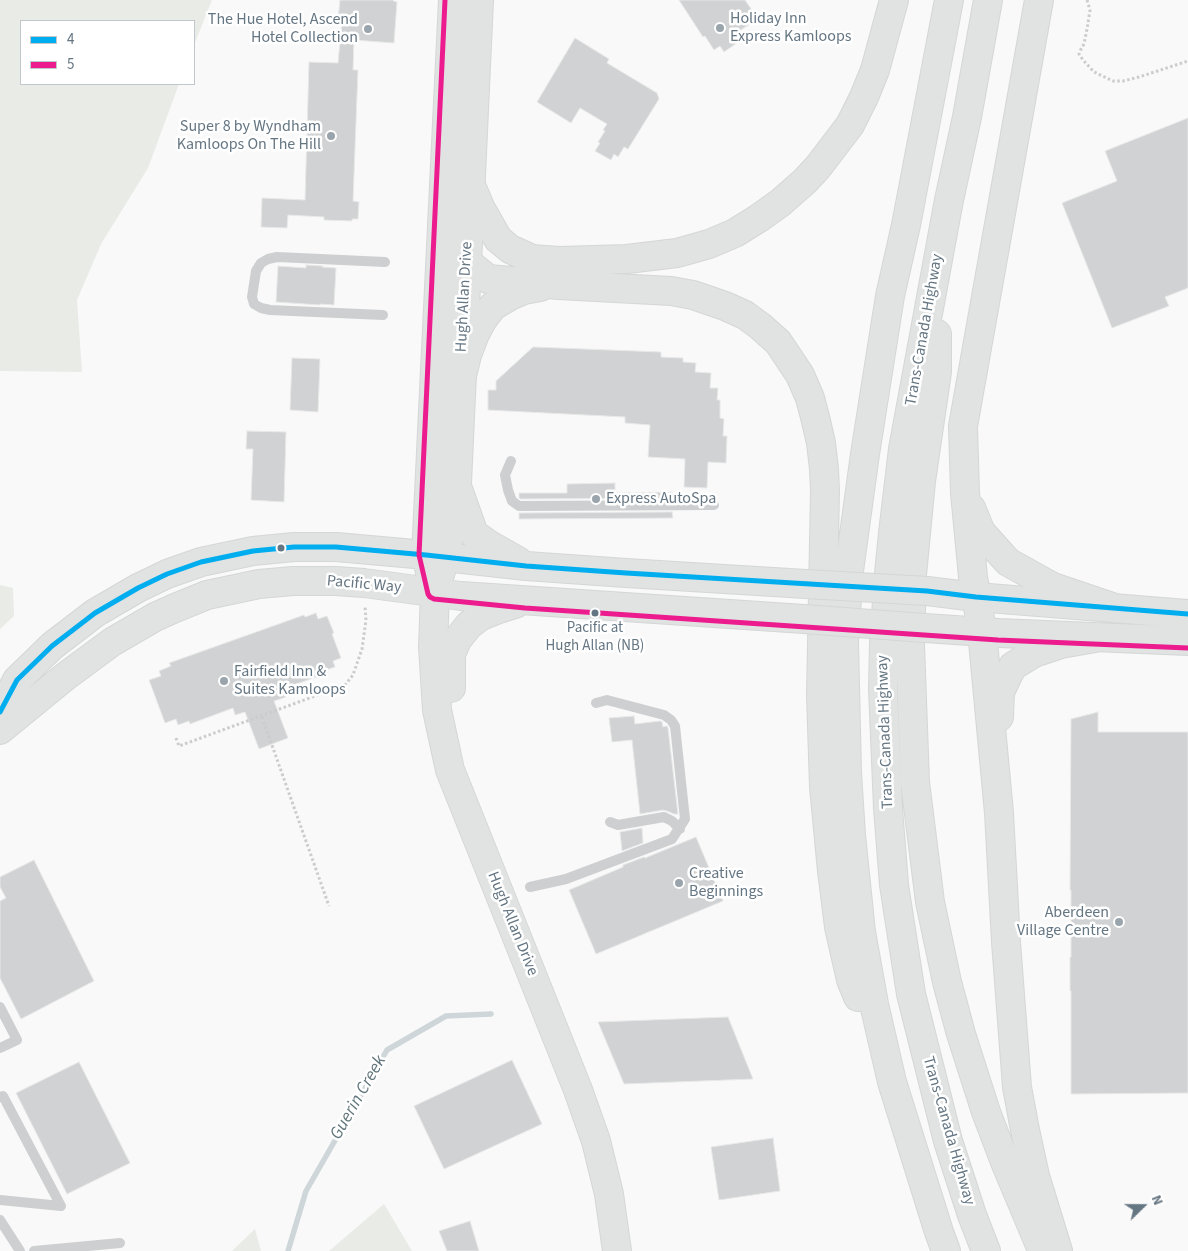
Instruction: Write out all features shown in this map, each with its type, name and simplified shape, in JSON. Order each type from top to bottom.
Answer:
[{"type":"main road","name":"Hugh Allan Drive","points":[[453,0],[442,228],[433,647],[437,710],[450,770],[596,1141],[609,1194],[617,1251]]},
{"type":"main road","name":"Hugh Allan Drive","points":[[435,556],[456,483],[478,0]]},
{"type":"main road","points":[[470,183],[481,209],[498,239],[510,249],[532,259],[559,261],[627,259],[677,253],[709,244],[735,233],[760,218],[805,181],[850,125],[875,70],[894,0]]},
{"type":"main road","points":[[946,1251],[892,1082],[874,1004],[861,932],[851,835],[847,772],[844,642],[849,571],[890,296],[906,225],[949,0]]},
{"type":"main road","name":"Trans-Canada Highway","points":[[986,1251],[948,1141],[911,994],[894,884],[884,705],[884,643],[892,532],[903,448],[988,0]]},
{"type":"main road","points":[[1039,0],[963,426],[965,493],[976,597],[982,631],[999,813],[1017,1087],[1035,1176],[1058,1251]]},
{"type":"main road","points":[[442,228],[467,262],[488,279],[670,291],[693,295],[725,306],[745,315],[778,342],[800,375],[810,398],[821,443],[825,491],[821,695],[824,787],[839,927],[851,980],[892,1082]]},
{"type":"main road","points":[[937,262],[937,372],[920,482],[912,575],[910,644],[915,782],[930,902],[947,982],[961,1034],[986,1112],[1042,1251]]},
{"type":"main road","points":[[461,380],[467,355],[475,334],[483,319],[494,306],[524,290],[559,285]]},
{"type":"main road","points":[[456,483],[474,534],[526,566]]},
{"type":"main road","points":[[965,493],[982,532],[1008,562],[1053,587],[1112,607]]},
{"type":"main road","points":[[0,712],[17,680],[52,646],[95,613],[138,588],[167,574],[201,562],[253,551],[294,547],[336,547],[526,566],[626,573],[927,591],[976,597],[1188,614]]},
{"type":"main road","name":"Pacific Way","points":[[0,730],[66,676],[112,642],[155,617],[207,595],[276,582],[336,581],[526,601],[925,628],[1188,642]]},
{"type":"main road","points":[[450,770],[452,654],[457,640],[469,625],[481,616],[526,601]]},
{"type":"main road","points":[[95,613],[112,642]]},
{"type":"main road","points":[[999,813],[1000,692],[1008,675],[1013,666],[1034,653],[1061,644],[1095,638]]},
{"type":"lane","points":[[383,315],[270,310],[254,304],[252,297],[256,271],[261,263],[268,259],[385,262]]},
{"type":"lane","points":[[511,461],[505,475],[512,501],[519,506],[714,505]]},
{"type":"lane","points":[[530,887],[566,878],[672,839],[685,819],[675,726],[671,720],[664,715],[607,700],[596,703]]},
{"type":"lane","points":[[610,822],[618,825],[664,817],[672,821],[680,829]]},
{"type":"lane","points":[[0,1007],[17,1040],[0,1048]]},
{"type":"lane","points":[[0,1097],[3,1096],[61,1206],[0,1200]]},
{"type":"lane","points":[[0,1220],[20,1251]]},
{"type":"lane","points":[[34,1251],[120,1243]]},
{"type":"path","points":[[1087,0],[1090,10],[1084,44],[1079,54],[1094,72],[1113,81],[1123,81],[1139,78],[1188,61]]},
{"type":"path","points":[[176,738],[179,746],[345,685],[353,676],[362,649],[366,620],[364,583]]},
{"type":"path","points":[[262,717],[329,906]]},
{"type":"shaded area","points":[[0,0],[212,0],[195,42],[195,20],[20,20],[20,85],[179,85],[148,168],[101,244],[77,300],[82,372],[0,371]]},
{"type":"shaded area","points":[[0,585],[13,588],[14,616],[0,629]]},
{"type":"shaded area","points":[[384,1204],[412,1251],[329,1251]]},
{"type":"shaded area","points":[[255,1229],[261,1251],[232,1251]]},
{"type":"building","name":"Super 8 by Wyndham Kamloops On The Hill","points":[[340,0],[394,0],[397,2],[394,43],[354,40],[353,70],[358,70],[353,201],[359,202],[358,219],[352,219],[352,221],[324,220],[324,217],[288,215],[287,228],[261,227],[262,198],[305,200],[309,62],[338,63],[342,20],[338,20]]},
{"type":"building","name":"Holiday Inn Express Kamloops","points":[[679,0],[745,0],[758,19],[739,31],[744,38],[724,52],[720,46],[714,50],[705,36],[703,37]]},
{"type":"building","points":[[575,38],[609,59],[607,63],[657,93],[659,99],[628,149],[624,147],[618,157],[614,154],[611,160],[595,151],[607,124],[580,108],[571,123],[537,102]]},
{"type":"building","points":[[1188,118],[1188,288],[1165,297],[1169,306],[1112,328],[1062,203],[1117,181],[1105,151]]},
{"type":"building","points":[[306,265],[336,268],[334,305],[276,302],[278,266],[306,268]]},
{"type":"building","points":[[533,347],[661,352],[661,357],[683,358],[683,362],[696,363],[695,372],[711,373],[710,388],[718,388],[717,400],[720,400],[720,418],[724,419],[723,436],[727,436],[726,463],[708,462],[707,488],[684,487],[685,459],[648,457],[650,425],[625,423],[625,417],[488,410],[488,390],[496,390],[496,381]]},
{"type":"building","points":[[292,358],[320,359],[318,412],[290,410]]},
{"type":"building","points":[[247,431],[286,432],[284,502],[251,500],[253,449],[246,449]]},
{"type":"building","points":[[615,483],[615,493],[672,492],[672,498],[519,498],[519,493],[567,493],[567,484]]},
{"type":"building","points":[[672,512],[673,518],[519,519],[519,513]]},
{"type":"building","name":"Fairfield Inn & Suites Kamloops","points":[[316,613],[318,619],[327,616],[341,658],[333,661],[335,667],[326,670],[327,673],[283,689],[286,697],[274,701],[288,738],[259,749],[245,712],[235,715],[233,708],[190,724],[189,721],[178,725],[176,719],[165,723],[149,680],[161,676],[159,671],[171,666],[169,663],[304,615],[305,617]]},
{"type":"building","points":[[1098,712],[1098,732],[1188,732],[1188,1093],[1071,1094],[1071,719]]},
{"type":"building","points":[[634,716],[635,724],[660,721],[663,727],[667,726],[668,728],[678,814],[663,810],[640,814],[632,740],[612,742],[609,718]]},
{"type":"building","points":[[642,828],[643,843],[622,851],[620,832]]},
{"type":"building","points":[[696,837],[723,901],[596,954],[569,890],[623,867],[623,865]]},
{"type":"building","points":[[34,860],[94,981],[21,1019],[0,978],[0,901],[6,898],[0,887],[0,877]]},
{"type":"building","points":[[728,1017],[753,1079],[624,1084],[598,1022]]},
{"type":"building","points":[[512,1060],[542,1124],[444,1169],[414,1106]]},
{"type":"building","points":[[79,1062],[130,1163],[67,1194],[16,1093]]},
{"type":"building","points":[[773,1138],[780,1191],[719,1200],[711,1147]]},
{"type":"building","points":[[470,1221],[479,1251],[447,1251],[439,1231]]},
{"type":"waterway","name":"Guerin Creek","points":[[288,1251],[306,1191],[387,1050],[446,1016],[491,1014]]},
{"type":"transit line","name":"5","points":[[445,0],[419,555],[430,597],[434,599],[525,608],[998,640],[1188,648]]},
{"type":"transit line","name":"4","points":[[0,712],[17,680],[52,646],[95,613],[138,588],[167,574],[201,562],[253,551],[294,547],[336,547],[526,566],[626,573],[927,591],[976,597],[1188,614]]},
{"type":"place","name":"Holiday Inn Express Kamloops","points":[[720,28]]},
{"type":"place","name":"The Hue Hotel, Ascend Hotel Collection","points":[[368,29]]},
{"type":"place","name":"Super 8 by Wyndham Kamloops On The Hill","points":[[331,136]]},
{"type":"place","name":"Express AutoSpa","points":[[596,499]]},
{"type":"place","name":"Pacific at Hugh Allan (NB)","points":[[595,613]]},
{"type":"place","name":"Fairfield Inn & Suites Kamloops","points":[[224,681]]},
{"type":"place","name":"Creative Beginnings","points":[[679,883]]},
{"type":"place","name":"Aberdeen Village Centre","points":[[1119,922]]}]
